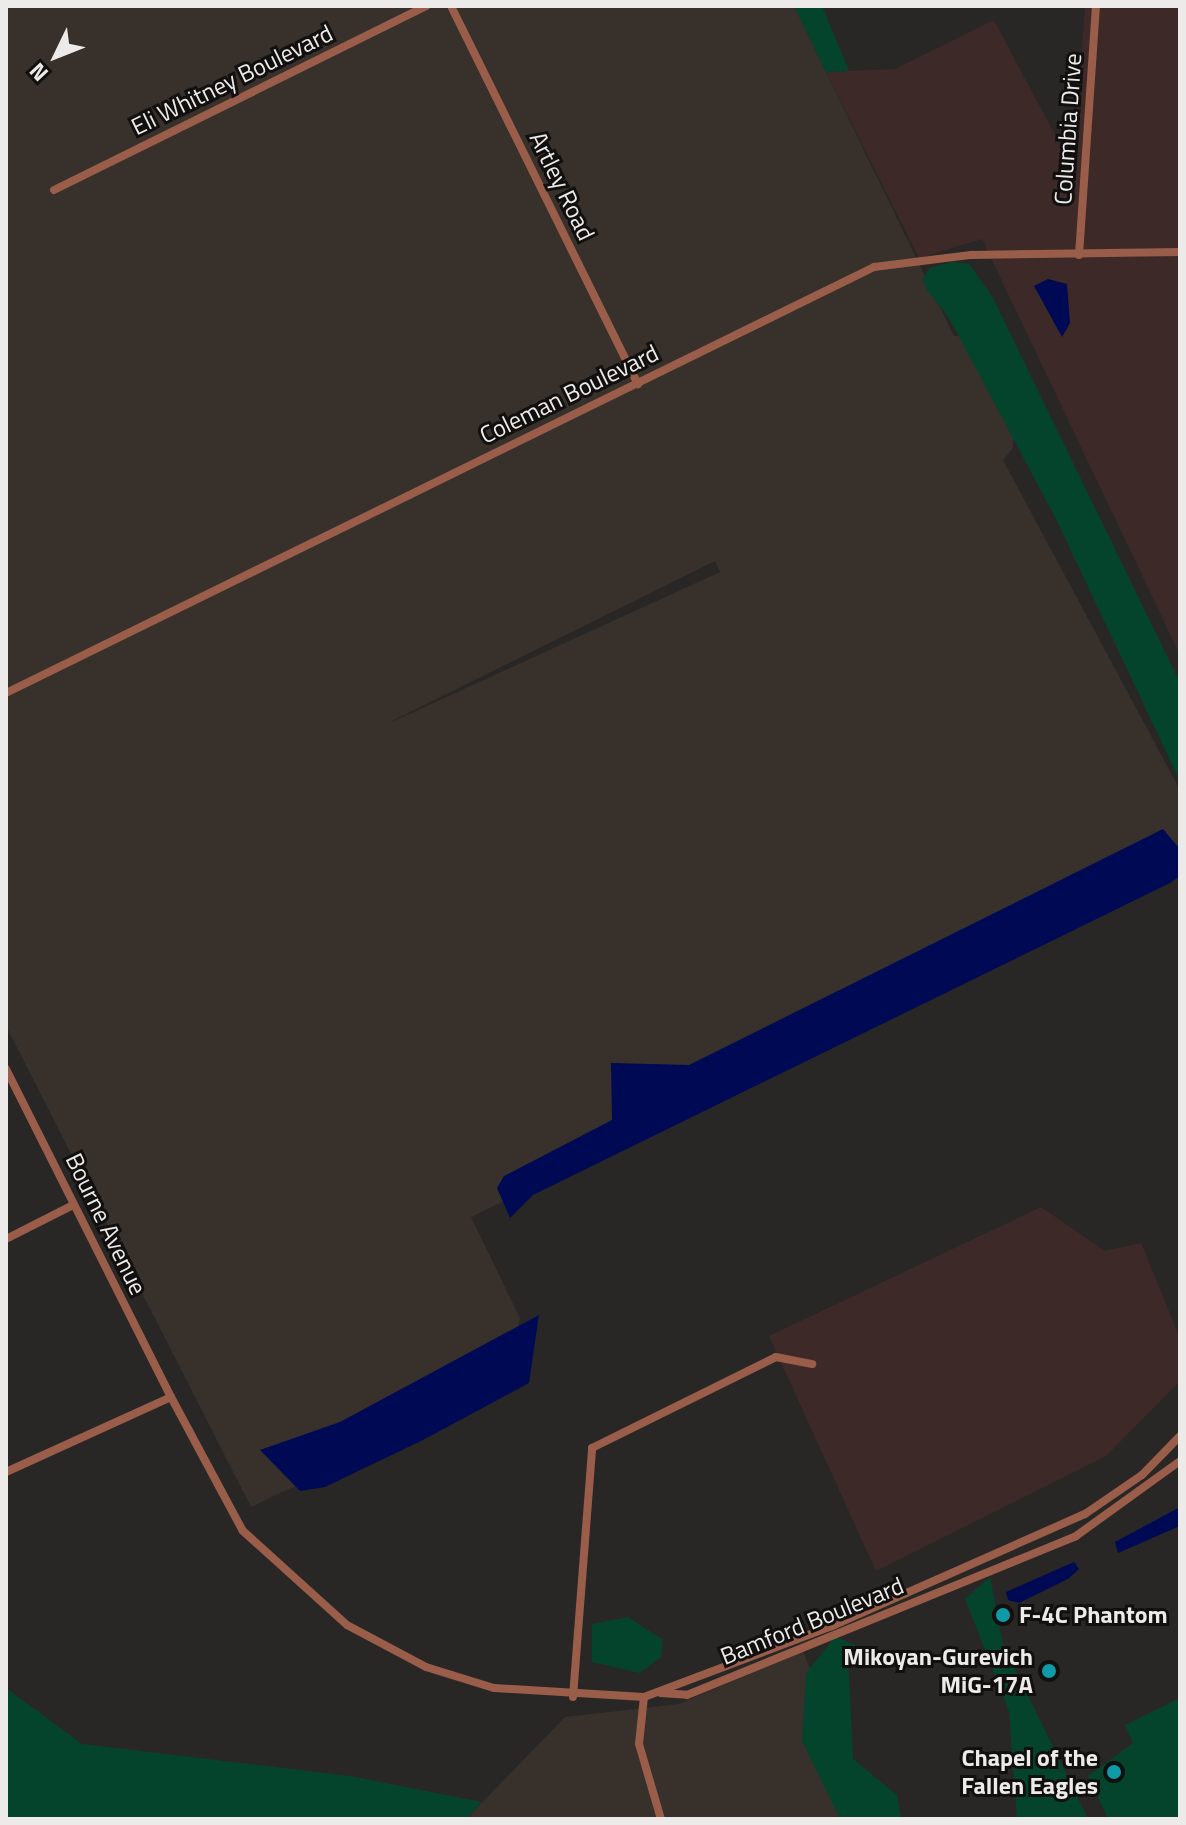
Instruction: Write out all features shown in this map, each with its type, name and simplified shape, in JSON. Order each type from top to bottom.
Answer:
[{"type":"street","name":"Eli Whitney Boulevard","points":[[54,190],[427,6]]},
{"type":"street","name":"Artley Road","points":[[451,6],[638,384]]},
{"type":"street","name":"Columbia Drive","points":[[1079,255],[1096,6]]},
{"type":"street","name":"Coleman Boulevard","points":[[6,693],[874,267],[919,258],[1180,252]]},
{"type":"street","name":"Bourne Avenue","points":[[6,1069],[171,1397]]},
{"type":"street","points":[[6,1239],[73,1205]]},
{"type":"street","points":[[573,1697],[592,1448],[776,1357],[812,1364]]},
{"type":"street","points":[[6,1472],[171,1397]]},
{"type":"street","name":"Bamford Boulevard","points":[[171,1397],[243,1531],[312,1600],[426,1667],[494,1688],[573,1697],[644,1697],[973,1564],[1085,1514],[1142,1475],[1180,1436]]},
{"type":"street","name":"Bamford Boulevard","points":[[656,1692],[687,1695],[1091,1528],[1180,1461]]},
{"type":"street","points":[[644,1697],[639,1744],[661,1819]]},
{"type":"shaded area","points":[[6,6],[794,6],[954,336],[963,336],[1013,431],[1013,448],[1003,460],[1180,790],[1180,870],[471,1217],[520,1318],[505,1387],[251,1507],[6,1026]],"holes":[[[715,561],[720,572],[392,722]]]},
{"type":"shaded area","points":[[1085,6],[1180,6],[1180,655],[982,239],[919,258],[826,72],[895,69],[994,20],[1073,169]]},
{"type":"shaded area","points":[[1048,279],[1067,284],[1070,323],[1062,337],[1034,286]]},
{"type":"shaded area","points":[[1163,829],[1180,849],[1180,876],[1170,883],[533,1195],[510,1218],[497,1188],[504,1176],[612,1120],[611,1063],[689,1065]]},
{"type":"shaded area","points":[[1041,1207],[1105,1251],[1141,1243],[1180,1338],[1180,1381],[1106,1456],[876,1571],[769,1336]]},
{"type":"shaded area","points":[[539,1315],[529,1383],[423,1440],[325,1487],[300,1491],[260,1450],[340,1422]]},
{"type":"shaded area","points":[[1180,1507],[1180,1526],[1118,1553],[1115,1542]]},
{"type":"shaded area","points":[[1074,1562],[1079,1569],[1068,1579],[1019,1603],[1008,1600],[1006,1592]]},
{"type":"shaded area","points":[[803,1651],[821,1698],[843,1819],[466,1819],[565,1717],[679,1704]]},
{"type":"green space","points":[[794,6],[822,6],[849,71],[826,72]]},
{"type":"green space","points":[[952,262],[969,264],[992,296],[1180,683],[1180,781],[1056,519],[949,318],[922,279],[930,268]]},
{"type":"green space","points":[[990,1577],[1003,1644],[1088,1819],[1017,1819],[1009,1711],[965,1599]]},
{"type":"green space","points":[[628,1617],[663,1640],[661,1657],[640,1673],[592,1662],[592,1624]]},
{"type":"green space","points":[[835,1637],[858,1646],[848,1657],[853,1759],[897,1795],[901,1819],[840,1819],[802,1741],[806,1673]]},
{"type":"green space","points":[[6,1688],[82,1744],[350,1776],[482,1802],[466,1819],[6,1819]]},
{"type":"green space","points":[[1180,1698],[1180,1819],[1108,1819],[1088,1776],[1133,1743],[1125,1725]]},
{"type":"place","name":"F-4C Phantom","points":[[1003,1615]]},
{"type":"place","name":"Mikoyan-Gurevich MiG-17A","points":[[1049,1671]]},
{"type":"place","name":"Chapel of the Fallen Eagles","points":[[1114,1772]]}]
